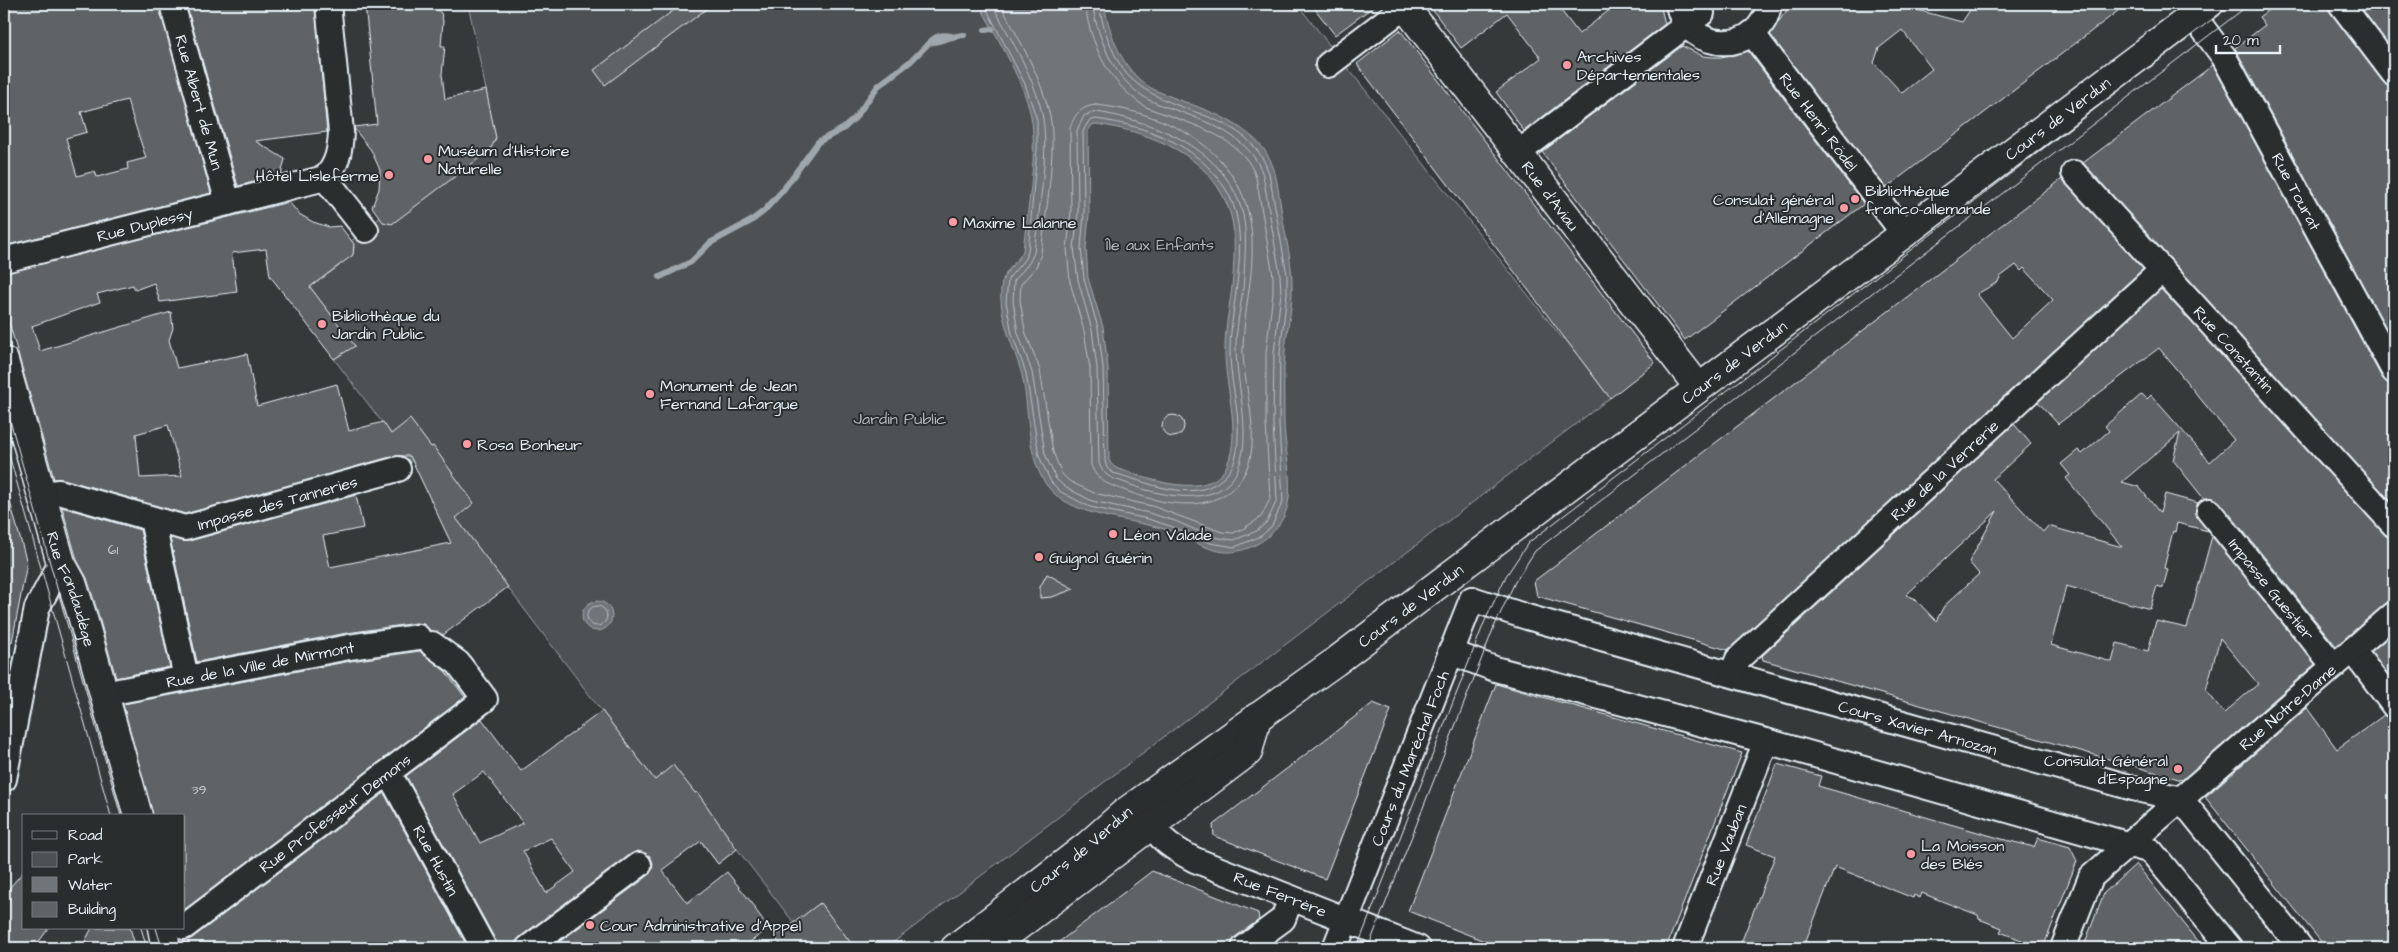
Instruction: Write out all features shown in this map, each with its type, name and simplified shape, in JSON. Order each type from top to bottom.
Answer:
[{"type":"main road","name":"Rue d'Aviau","points":[[1405,4],[1699,388]]},
{"type":"main road","name":"Cours de Verdun","points":[[955,948],[1088,845],[1124,813],[1451,574],[2201,10]]},
{"type":"main road","name":"Rue Fondaudège","points":[[4,361],[62,563],[72,584],[137,814]]},
{"type":"main road","name":"Cours de Verdun","points":[[989,948],[1248,752],[1257,717]]},
{"type":"street","name":"Rue Albert de Mun","points":[[172,4],[228,203]]},
{"type":"street","points":[[328,4],[341,132],[340,152],[333,169],[325,178],[366,230]]},
{"type":"street","points":[[1328,65],[1405,4]]},
{"type":"street","points":[[1518,153],[1689,14],[1697,34],[1710,41],[1724,43],[1739,40],[1752,33],[1762,23],[1769,4]]},
{"type":"street","points":[[2341,4],[2394,74]]},
{"type":"street","name":"Rue Tourat","points":[[2201,10],[2224,57],[2394,371]]},
{"type":"street","name":"Rue Henri Rödel","points":[[1752,33],[1904,234]]},
{"type":"street","name":"Rue Constantin","points":[[2074,173],[2394,525]]},
{"type":"street","name":"Rue Duplessy","points":[[4,260],[325,178]]},
{"type":"street","name":"Rue de la Verrerie","points":[[1732,673],[1738,659],[2162,270]]},
{"type":"street","name":"Impasse des Tanneries","points":[[42,494],[59,492],[185,528],[398,469]]},
{"type":"street","name":"Impasse Guestier","points":[[2208,511],[2334,666]]},
{"type":"street","points":[[152,518],[186,678]]},
{"type":"street","points":[[4,778],[37,608],[62,563]]},
{"type":"street","points":[[1451,574],[1472,599]]},
{"type":"street","name":"Cours Xavier Arnozan","points":[[1472,599],[1527,617],[1732,673],[2133,788],[2181,799]]},
{"type":"street","name":"Cours du Maréchal Foch","points":[[1335,948],[1472,599]]},
{"type":"street","name":"Rue Notre-Dame","points":[[2063,948],[2091,877],[2394,614]]},
{"type":"street","name":"Rue de la Ville de Mirmont","points":[[104,694],[349,647],[425,640],[458,663],[485,699]]},
{"type":"street","points":[[2353,650],[2394,706]]},
{"type":"street","points":[[1450,652],[1495,669],[1766,741],[2151,851],[2230,948]]},
{"type":"street","name":"Rue Professeur Demons","points":[[185,924],[485,699]]},
{"type":"street","name":"Rue Vauban","points":[[1685,948],[1766,741]]},
{"type":"street","points":[[1153,824],[1153,818],[1159,808],[1199,759]]},
{"type":"street","name":"Rue Hustin","points":[[386,774],[396,786],[484,948]]},
{"type":"street","points":[[2181,799],[2301,948]]},
{"type":"street","name":"Rue Ferrère","points":[[1153,824],[1171,847],[1187,856],[1418,948]]},
{"type":"street","points":[[528,948],[639,865]]},
{"type":"street","points":[[1244,948],[1283,919],[1291,898]]},
{"type":"green space","name":"Jardin Public","points":[[468,4],[1297,4],[1563,339],[1565,338],[1610,398],[886,948],[854,948],[819,905],[794,923],[737,849],[718,864],[334,359],[354,346],[310,287],[338,267],[354,248],[351,241],[374,224],[486,90]]},
{"type":"water","points":[[979,4],[1104,4],[1110,29],[1120,54],[1136,76],[1157,91],[1209,111],[1239,127],[1258,142],[1270,160],[1277,180],[1292,281],[1284,378],[1284,430],[1289,474],[1289,495],[1288,504],[1281,521],[1270,535],[1255,545],[1247,549],[1229,552],[1210,549],[1164,529],[1081,509],[1057,496],[1046,485],[1039,471],[1030,440],[1022,375],[1005,322],[1001,300],[1004,277],[1023,251],[1031,186],[1032,122],[1018,77]],"holes":[[[1096,124],[1117,128],[1159,141],[1178,150],[1196,163],[1211,177],[1223,195],[1233,223],[1234,262],[1225,349],[1233,438],[1227,465],[1220,475],[1210,482],[1198,485],[1171,484],[1145,478],[1119,469],[1113,466],[1109,460],[1108,367],[1103,327],[1088,278],[1086,248],[1089,214],[1088,131],[1092,125]]]},
{"type":"water","points":[[597,601],[607,606],[612,616],[607,626],[597,631],[587,626],[582,616],[587,606]]},
{"type":"building","points":[[4,4],[159,4],[211,193],[4,246]],"holes":[[[127,100],[146,158],[127,163],[128,169],[97,177],[95,171],[77,176],[66,138],[87,132],[81,112]]]},
{"type":"building","points":[[186,4],[315,4],[327,132],[255,141],[285,159],[281,175],[238,186]]},
{"type":"building","points":[[365,4],[431,4],[441,13],[443,21],[441,46],[445,46],[442,74],[445,99],[486,90],[496,138],[490,150],[392,224],[383,222],[372,207],[379,189],[380,170],[371,150],[354,127],[377,124]]},
{"type":"building","points":[[682,4],[713,4],[605,85],[594,70]]},
{"type":"building","points":[[1311,4],[1377,4],[1335,35]]},
{"type":"building","name":"Archives Départementales","points":[[1428,4],[1556,4],[1579,34],[1617,4],[1660,4],[1665,24],[1524,131],[1496,92],[1541,58],[1507,13],[1461,48]]},
{"type":"building","points":[[1791,4],[1907,4],[1906,7],[1962,22],[1974,4],[2127,4],[1886,188],[1770,34]],"holes":[[[1902,30],[1932,69],[1902,93],[1874,63],[1879,48]]]},
{"type":"building","points":[[2276,4],[2328,4],[2330,12],[2383,82],[2394,88],[2394,343],[2235,48],[2265,25],[2259,17]]},
{"type":"building","points":[[2358,4],[2394,4],[2394,52]]},
{"type":"building","points":[[1400,30],[1655,363],[1610,398],[1357,64]]},
{"type":"building","points":[[1682,46],[1703,56],[1713,57],[1748,51],[1864,204],[1685,340],[1542,152]]},
{"type":"building","points":[[2213,65],[2382,378],[2387,383],[2394,385],[2394,505],[2083,163]]},
{"type":"building","points":[[2062,179],[2143,269],[1728,650],[1537,596],[1534,581]],"holes":[[[2016,265],[2021,271],[2024,268],[2053,300],[2012,338],[1977,294],[1998,282],[2000,277]]]},
{"type":"building","points":[[289,202],[299,214],[313,222],[329,227],[340,226],[354,244],[353,255],[310,287],[355,346],[334,359],[270,276],[266,249],[232,253],[237,292],[160,302],[154,283],[135,290],[133,285],[97,294],[100,302],[32,326],[40,351],[171,312],[173,328],[169,340],[177,368],[247,354],[257,406],[337,384],[349,431],[383,422],[391,434],[410,419],[431,447],[433,446],[474,503],[456,518],[508,587],[443,635],[430,631],[424,624],[416,623],[347,633],[197,662],[170,538],[189,541],[356,495],[363,528],[323,536],[330,567],[451,543],[410,456],[394,456],[185,514],[63,479],[54,479],[4,305],[4,273]],"holes":[[[168,425],[182,476],[140,478],[136,434]]]},
{"type":"building","points":[[2161,289],[2384,534],[2394,538],[2394,601],[2385,604],[2336,646],[2220,502],[2213,498],[2204,499],[2173,460],[2180,433],[2122,482],[2139,487],[2160,513],[2165,494],[2198,503],[2196,514],[2208,531],[2177,523],[2175,532],[2173,531],[2164,568],[2168,569],[2163,588],[2157,586],[2150,609],[2066,586],[2051,645],[2112,662],[2117,643],[2148,651],[2156,621],[2187,628],[2212,536],[2315,664],[2182,780],[1763,660],[1762,656],[2014,424],[2031,444],[1993,479],[2043,532],[2048,526],[2122,547],[2066,478],[2070,475],[2061,464],[2078,450],[2082,454],[2109,431],[2105,426],[2142,394],[2147,399],[2151,395],[2210,462],[2234,440],[2159,348],[2058,424],[2038,402]],"holes":[[[1997,511],[1969,562],[1979,574],[1944,606],[1936,621],[1914,598],[1906,595]],[[2220,638],[2258,684],[2224,713],[2206,690]]]},
{"type":"building","points":[[1173,415],[1181,418],[1184,426],[1181,434],[1173,437],[1165,434],[1162,426],[1165,418]]},
{"type":"building","points":[[4,498],[9,498],[27,563],[12,642],[4,641]]},
{"type":"building","points":[[62,507],[140,530],[170,667],[116,678],[87,578],[77,560]]},
{"type":"building","points":[[1047,574],[1074,589],[1052,597],[1040,598],[1040,587]]},
{"type":"building","points":[[2394,632],[2394,683],[2371,652]]},
{"type":"building","points":[[420,651],[445,671],[465,697],[185,909],[185,814],[152,814],[123,704],[351,661]]},
{"type":"building","points":[[1496,684],[1742,753],[1666,948],[1502,948],[1408,911]]},
{"type":"building","points":[[1373,703],[1391,710],[1325,879],[1214,836],[1213,825]]},
{"type":"building","points":[[2307,708],[2337,749],[2384,715],[2394,720],[2394,948],[2326,948],[2205,797]]},
{"type":"building","points":[[602,711],[655,780],[673,765],[695,793],[697,792],[737,849],[718,864],[701,841],[662,870],[687,903],[727,872],[756,908],[769,928],[742,948],[551,948],[648,876],[652,870],[653,863],[650,856],[638,851],[631,854],[520,937],[514,948],[498,948],[496,941],[406,776],[482,719],[521,771]],"holes":[[[484,772],[523,823],[480,843],[453,794]],[[551,838],[575,872],[546,893],[523,851]]]},
{"type":"building","points":[[1777,764],[1821,776],[1818,786],[2002,839],[2034,847],[2038,838],[2070,847],[2077,861],[2043,948],[2000,932],[2002,928],[1979,919],[1978,915],[1922,893],[1920,898],[1914,895],[1913,898],[1835,867],[1803,948],[1739,948],[1775,856],[1746,845]]},
{"type":"building","points":[[384,793],[468,948],[184,948],[184,940],[192,938]]},
{"type":"building","points":[[2136,864],[2204,948],[2083,948],[2104,893]]},
{"type":"building","points":[[1152,871],[1258,913],[1259,920],[1235,937],[1230,948],[1051,948]]},
{"type":"building","points":[[22,873],[22,930],[48,930],[34,948],[4,948],[4,894]]},
{"type":"building","points":[[820,903],[855,948],[783,948],[775,937]]},
{"type":"building","points":[[91,930],[131,930],[136,948],[95,948],[85,941]]},
{"type":"waterway","points":[[985,30],[992,29]]},
{"type":"waterway","points":[[660,277],[691,262],[710,243],[751,221],[764,211],[783,190],[818,142],[844,128],[855,118],[878,86],[911,61],[929,43],[964,35]]},
{"type":"waterway","points":[[929,43],[939,36],[951,36]]},
{"type":"tram line","points":[[1357,948],[1484,623],[1506,576],[1528,543],[2232,4]]},
{"type":"tram line","points":[[1368,948],[1494,627],[1515,582],[1535,551],[2250,4]]},
{"type":"tram line","points":[[4,399],[120,814]]},
{"type":"tram line","points":[[4,437],[110,814]]},
{"type":"tram line","points":[[142,930],[147,948]]},
{"type":"tram line","points":[[157,930],[162,948]]},
{"type":"place","name":"Archives Départementales","points":[[1567,65]]},
{"type":"place","name":"Muséum d'Histoire Naturelle","points":[[428,159]]},
{"type":"place","name":"Hôtel Lisleferme","points":[[389,175]]},
{"type":"place","name":"Bibliothèque franco-allemande","points":[[1855,199]]},
{"type":"place","name":"Consulat général d'Allemagne","points":[[1844,208]]},
{"type":"place","name":"Maxime Lalanne","points":[[953,222]]},
{"type":"place","name":"Bibliothèque du Jardin Public","points":[[322,324]]},
{"type":"place","name":"Monument de Jean Fernand Lafargue","points":[[650,394]]},
{"type":"place","name":"Rosa Bonheur","points":[[467,444]]},
{"type":"place","name":"Léon Valade","points":[[1113,534]]},
{"type":"place","name":"Guignol Guérin","points":[[1039,557]]},
{"type":"place","name":"Consulat Général d'Espagne","points":[[2178,769]]},
{"type":"place","name":"La Moisson des Blés","points":[[1911,854]]},
{"type":"place","name":"Cour Administrative d'Appel","points":[[590,925]]},
{"type":"park label","name":"Île aux Enfants","points":[[1160,244]]}]
